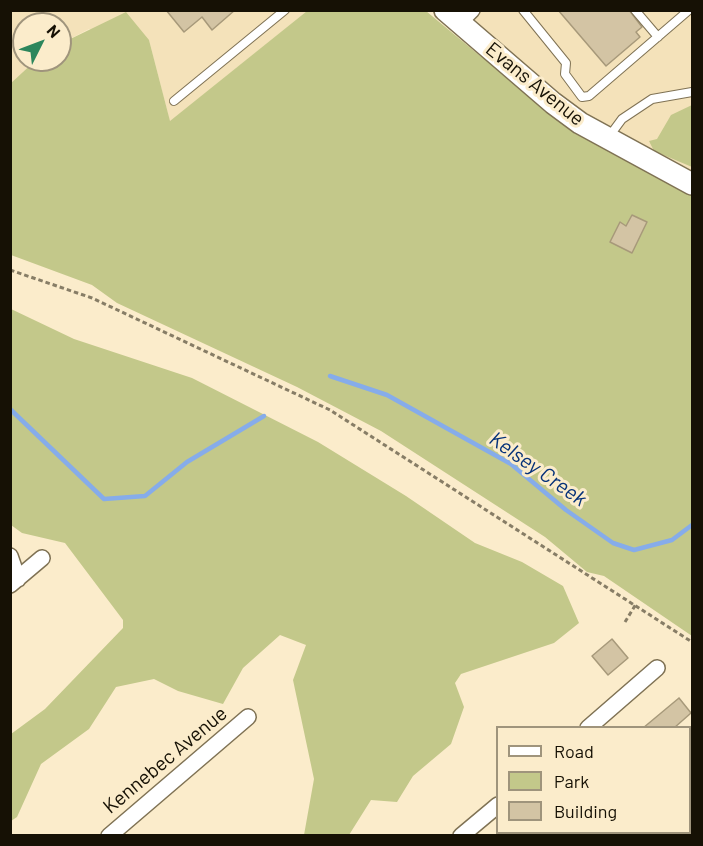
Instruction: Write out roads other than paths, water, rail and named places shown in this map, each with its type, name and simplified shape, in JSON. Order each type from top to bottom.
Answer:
[{"type":"street","name":"Evans Avenue","points":[[459,14],[553,103],[607,139],[693,184]]},
{"type":"street","points":[[10,556],[14,582]]},
{"type":"street","points":[[14,582],[42,558]]},
{"type":"street","points":[[590,726],[657,668]]},
{"type":"street","name":"Kennebec Avenue","points":[[109,836],[249,717]]},
{"type":"street","points":[[461,836],[496,807]]},
{"type":"lane","points":[[174,100],[285,10]]},
{"type":"lane","points":[[523,10],[566,63],[565,74],[582,97],[589,96],[689,10]]},
{"type":"lane","points":[[635,10],[657,37]]},
{"type":"lane","points":[[607,139],[622,119],[652,99],[693,92]]},
{"type":"waterway","name":"Kelsey Creek","points":[[330,376],[387,395],[511,464],[566,510],[613,543],[634,550],[672,540],[692,525]]},
{"type":"waterway","name":"Kelsey Creek","points":[[10,409],[104,499],[145,496],[187,462],[264,416]]}]
